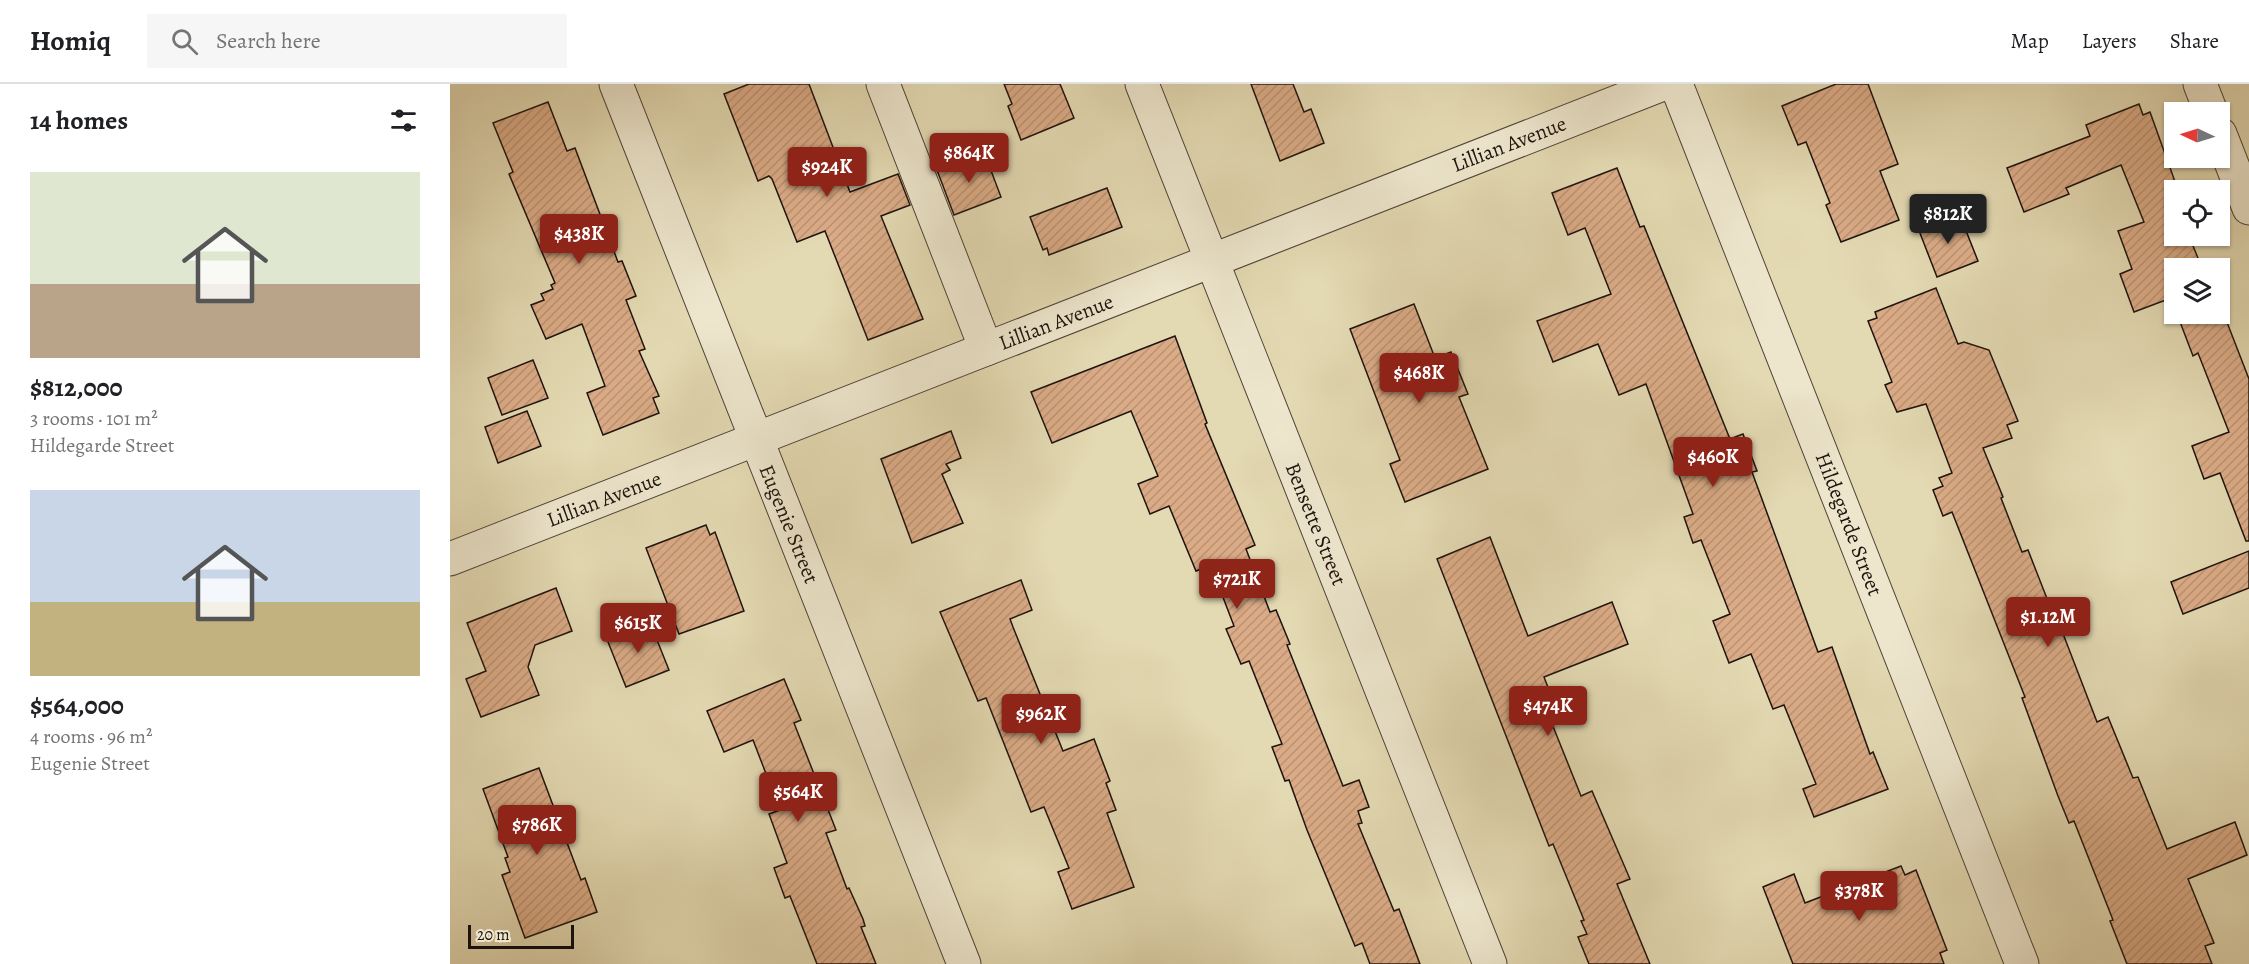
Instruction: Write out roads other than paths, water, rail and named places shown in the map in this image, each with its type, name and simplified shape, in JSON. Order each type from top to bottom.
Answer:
[{"type":"street","name":"Eugenie Street","points":[[615,84],[964,964]]},
{"type":"street","points":[[883,84],[986,349]]},
{"type":"street","name":"Bensette Street","points":[[1142,84],[1490,964]]},
{"type":"street","name":"Lillian Avenue","points":[[450,559],[1663,84]]},
{"type":"street","name":"Hildegarde Street","points":[[1676,84],[2022,964]]},
{"type":"street","points":[[2200,84],[2207,102]]},
{"type":"street","points":[[2230,160],[2249,208]]}]
